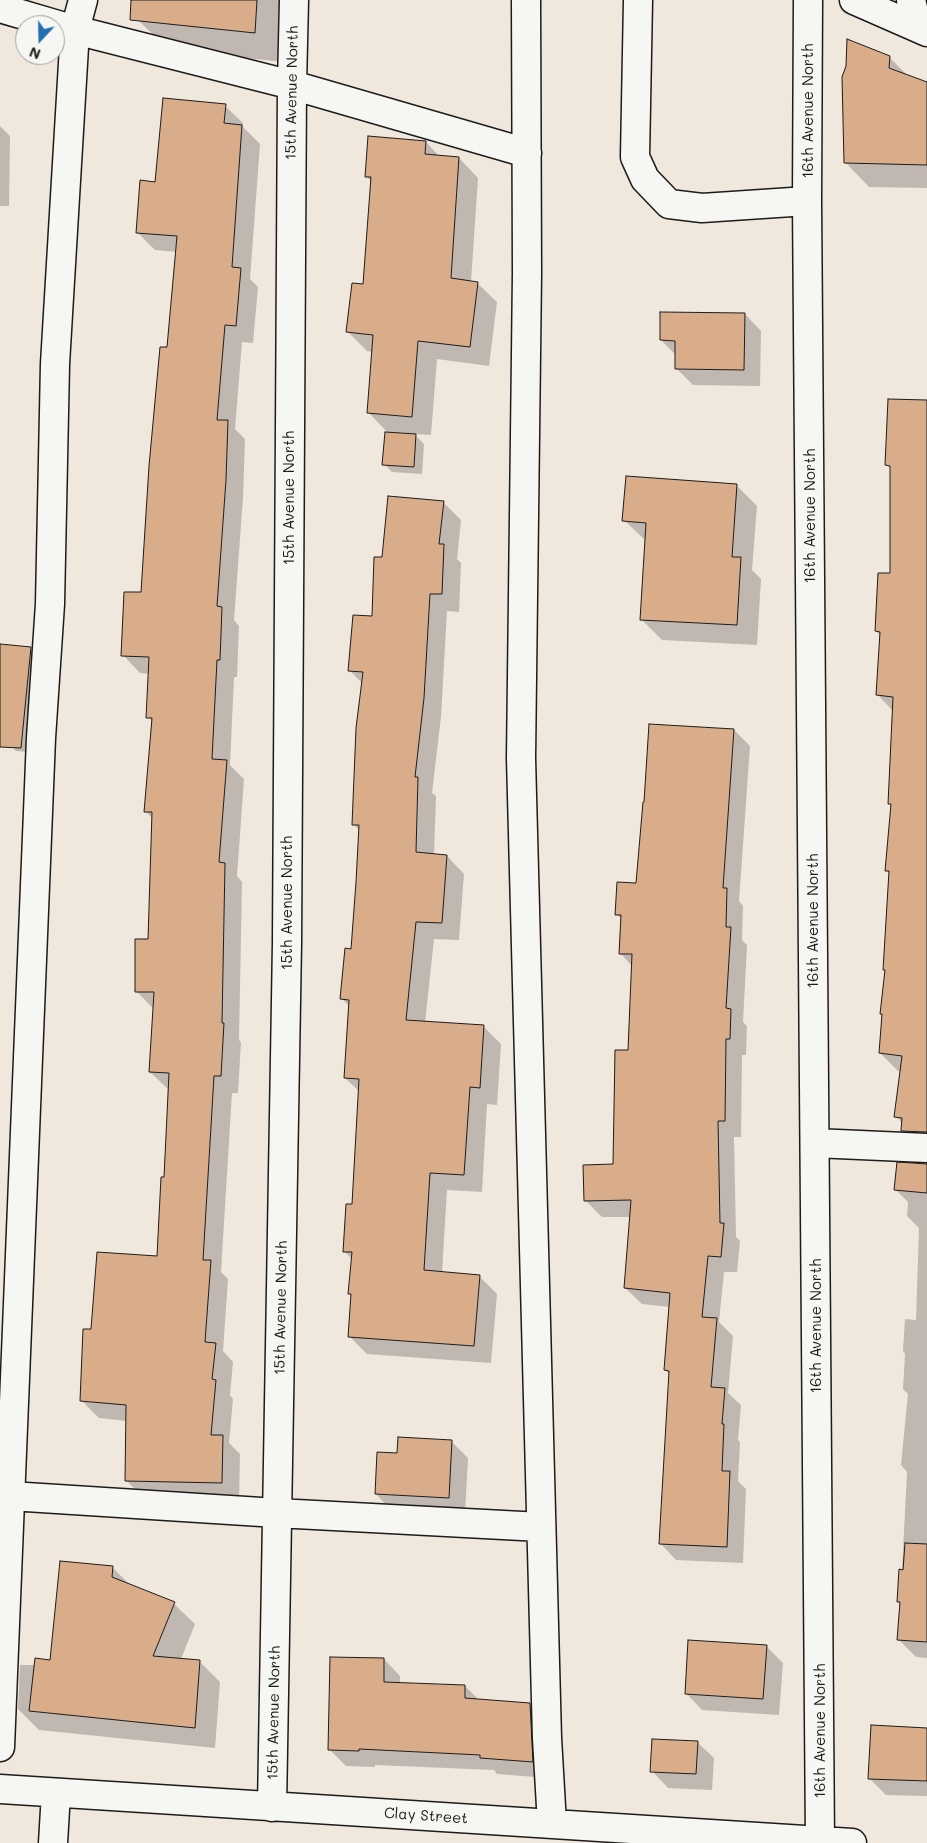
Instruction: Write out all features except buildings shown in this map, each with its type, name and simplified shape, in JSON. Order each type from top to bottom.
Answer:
[{"type":"street","points":[[0,1747],[40,748],[50,604],[55,364],[75,30],[83,0]]},
{"type":"street","name":"15th Avenue North","points":[[272,1807],[287,942],[294,0]]},
{"type":"street","points":[[526,0],[527,273],[521,758],[546,1738],[552,1824]]},
{"type":"street","points":[[638,0],[635,156],[645,179],[668,204],[702,208],[807,201]]},
{"type":"street","name":"16th Avenue North","points":[[808,0],[807,201],[820,1841]]},
{"type":"street","points":[[854,0],[922,30]]},
{"type":"street","points":[[911,0],[922,30]]},
{"type":"street","points":[[0,8],[75,30],[292,85],[527,154]]},
{"type":"street","points":[[814,1143],[927,1148]]},
{"type":"street","points":[[10,1496],[542,1527]]},
{"type":"street","name":"Clay Street","points":[[0,1789],[852,1843]]},
{"type":"street","points":[[53,1843],[56,1793]]}]
